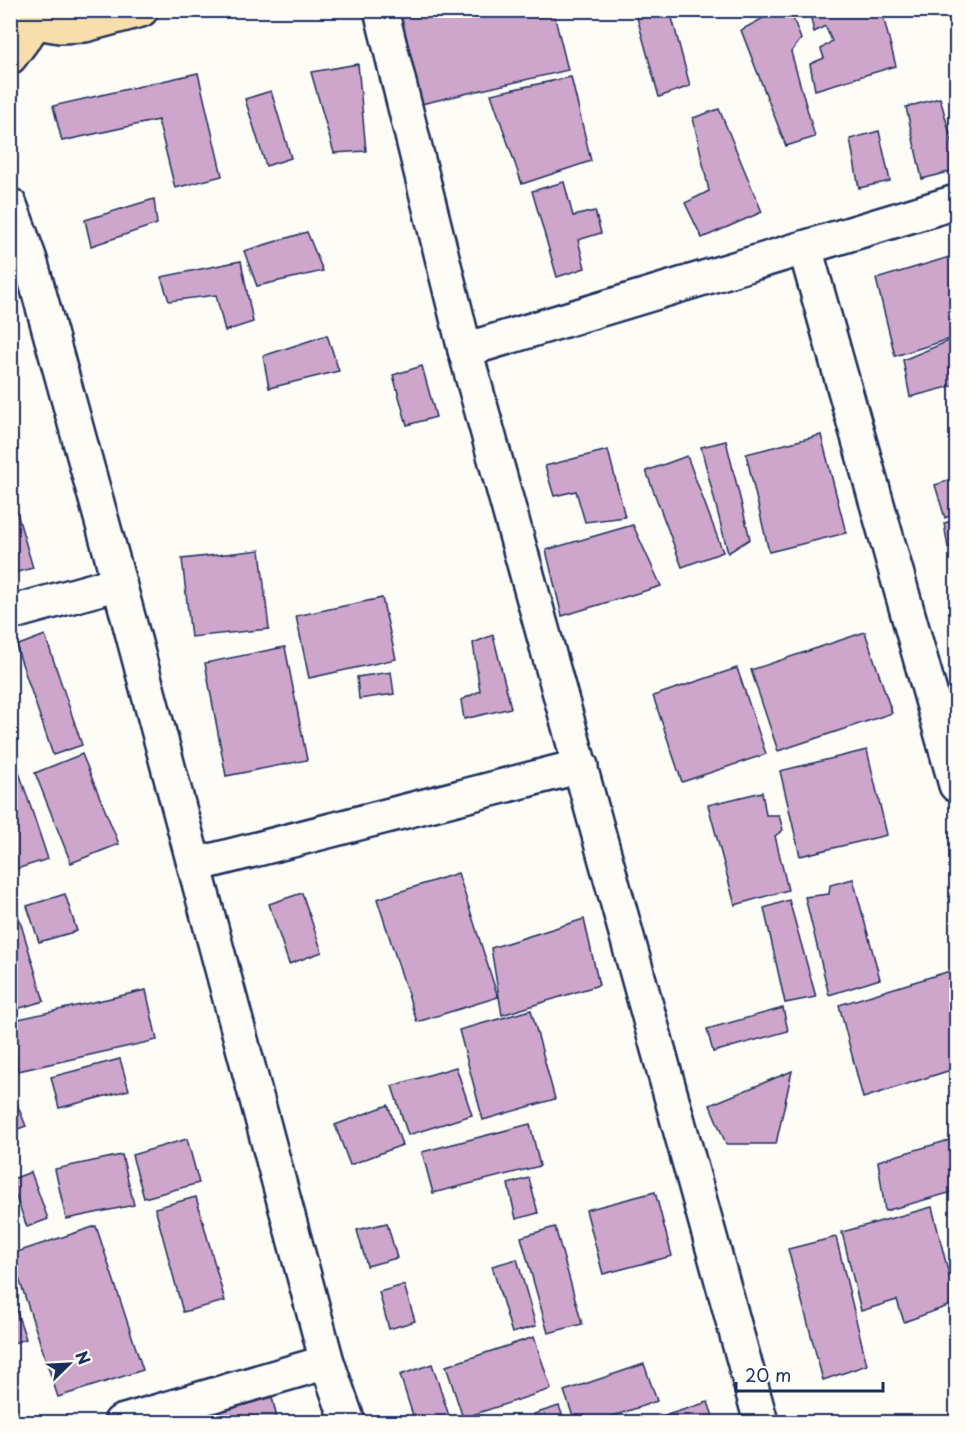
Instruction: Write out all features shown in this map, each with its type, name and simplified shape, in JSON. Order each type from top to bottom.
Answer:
[{"type":"main road","points":[[10,57],[23,17],[60,26],[85,25],[141,10]]},
{"type":"street","points":[[381,10],[465,350],[761,1422]]},
{"type":"street","points":[[465,350],[957,202]]},
{"type":"street","points":[[10,205],[30,260],[119,583],[327,1362],[348,1422]]},
{"type":"street","points":[[805,248],[957,784]]},
{"type":"street","points":[[10,613],[119,583]]},
{"type":"street","points":[[195,865],[581,766]]},
{"type":"street","points":[[121,1422],[327,1362]]},
{"type":"building","points":[[396,10],[553,10],[568,70],[421,104]]},
{"type":"building","points":[[635,10],[670,10],[690,86],[659,97]]},
{"type":"building","points":[[778,10],[790,10],[801,39],[791,52],[815,137],[786,146],[741,30]]},
{"type":"building","points":[[809,10],[900,10],[883,16],[896,66],[815,90],[810,64],[824,58],[821,49],[832,41],[825,26],[814,32]]},
{"type":"building","points":[[358,64],[366,151],[334,153],[311,72]]},
{"type":"building","points":[[198,73],[222,176],[175,188],[158,120],[62,141],[53,106]]},
{"type":"building","points":[[571,77],[591,161],[522,184],[491,94]]},
{"type":"building","points":[[271,91],[291,158],[266,166],[245,99]]},
{"type":"building","points":[[940,98],[956,156],[956,170],[922,179],[906,107]]},
{"type":"building","points":[[719,109],[762,212],[702,238],[685,203],[709,191],[693,118]]},
{"type":"building","points":[[879,131],[890,181],[859,188],[850,139]]},
{"type":"building","points":[[564,182],[573,216],[595,211],[601,233],[578,240],[585,268],[557,277],[532,191]]},
{"type":"building","points":[[154,199],[157,224],[91,246],[85,220]]},
{"type":"building","points":[[307,232],[323,271],[257,286],[244,251]]},
{"type":"building","points":[[953,256],[956,271],[956,337],[895,356],[876,279]]},
{"type":"building","points":[[241,261],[253,322],[225,331],[216,295],[169,301],[161,277]]},
{"type":"building","points":[[327,335],[339,371],[269,388],[263,356]]},
{"type":"building","points":[[956,338],[956,385],[910,397],[903,360]]},
{"type":"building","points":[[422,366],[436,417],[407,425],[393,375]]},
{"type":"building","points":[[821,435],[846,533],[769,552],[746,454]]},
{"type":"building","points":[[726,441],[750,539],[728,553],[701,447]]},
{"type":"building","points":[[608,450],[625,517],[585,522],[576,491],[554,496],[545,466]]},
{"type":"building","points":[[687,456],[723,552],[682,567],[646,471]]},
{"type":"building","points":[[956,478],[956,513],[945,518],[935,485]]},
{"type":"building","points":[[10,489],[33,568],[10,574]]},
{"type":"building","points":[[956,520],[956,545],[948,548],[944,523]]},
{"type":"building","points":[[633,525],[661,586],[562,616],[546,550]]},
{"type":"building","points":[[260,550],[269,629],[191,637],[182,559]]},
{"type":"building","points":[[382,598],[396,659],[309,678],[296,616]]},
{"type":"building","points":[[865,632],[892,713],[778,751],[751,670]]},
{"type":"building","points":[[45,635],[82,745],[53,755],[16,646]]},
{"type":"building","points":[[493,635],[511,708],[464,719],[461,700],[480,691],[473,643]]},
{"type":"building","points":[[285,647],[307,760],[226,776],[205,663]]},
{"type":"building","points":[[737,668],[766,754],[682,782],[653,696]]},
{"type":"building","points":[[391,672],[394,694],[359,699],[357,677]]},
{"type":"building","points":[[867,750],[887,835],[800,856],[780,771]]},
{"type":"building","points":[[82,754],[119,844],[71,863],[35,773]]},
{"type":"building","points":[[19,772],[48,859],[10,871],[10,775]]},
{"type":"building","points":[[762,792],[766,815],[779,815],[783,830],[775,836],[788,890],[735,905],[708,805]]},
{"type":"building","points":[[458,873],[498,997],[417,1022],[377,899]]},
{"type":"building","points":[[853,879],[880,979],[829,995],[805,897],[829,894],[830,885]]},
{"type":"building","points":[[302,893],[322,952],[289,964],[269,904]]},
{"type":"building","points":[[65,894],[77,931],[39,942],[27,906]]},
{"type":"building","points":[[789,900],[816,997],[785,1003],[764,908]]},
{"type":"building","points":[[17,911],[44,1001],[10,1011],[10,913]]},
{"type":"building","points":[[584,919],[599,985],[502,1015],[491,948]]},
{"type":"building","points":[[950,971],[956,998],[956,1072],[954,1069],[863,1098],[839,1005]]},
{"type":"building","points":[[146,990],[157,1040],[18,1071],[10,1038],[10,1021]]},
{"type":"building","points":[[783,1008],[788,1031],[713,1052],[707,1029]]},
{"type":"building","points":[[531,1010],[555,1099],[483,1120],[459,1030]]},
{"type":"building","points":[[120,1059],[129,1090],[59,1108],[51,1077]]},
{"type":"building","points":[[456,1067],[472,1115],[408,1135],[392,1086]]},
{"type":"building","points":[[792,1071],[776,1144],[726,1144],[710,1105]]},
{"type":"building","points":[[10,1087],[26,1126],[10,1132]]},
{"type":"building","points":[[388,1105],[402,1145],[350,1165],[335,1125]]},
{"type":"building","points":[[530,1124],[540,1166],[433,1193],[422,1152]]},
{"type":"building","points":[[956,1138],[956,1191],[885,1211],[878,1161]]},
{"type":"building","points":[[187,1139],[199,1183],[144,1198],[132,1155]]},
{"type":"building","points":[[122,1155],[134,1205],[66,1219],[55,1169]]},
{"type":"building","points":[[31,1172],[48,1219],[27,1227],[10,1180]]},
{"type":"building","points":[[529,1178],[538,1213],[516,1219],[508,1184]]},
{"type":"building","points":[[655,1192],[672,1256],[603,1274],[586,1210]]},
{"type":"building","points":[[196,1197],[225,1301],[183,1312],[155,1208]]},
{"type":"building","points":[[932,1207],[956,1303],[904,1322],[897,1300],[861,1311],[842,1232]]},
{"type":"building","points":[[387,1223],[397,1258],[367,1266],[357,1230]]},
{"type":"building","points":[[96,1226],[143,1370],[58,1397],[11,1254]]},
{"type":"building","points":[[555,1227],[582,1324],[548,1333],[521,1237]]},
{"type":"building","points":[[836,1237],[867,1365],[823,1380],[788,1249]]},
{"type":"building","points":[[517,1259],[536,1326],[512,1333],[492,1266]]},
{"type":"building","points":[[404,1285],[415,1321],[389,1329],[379,1292]]},
{"type":"building","points":[[10,1292],[26,1339],[10,1344]]},
{"type":"building","points":[[534,1337],[551,1389],[463,1418],[446,1366]]},
{"type":"building","points":[[432,1364],[451,1422],[415,1422],[400,1375]]},
{"type":"building","points":[[644,1364],[657,1401],[596,1422],[575,1422],[564,1391]]},
{"type":"building","points":[[272,1397],[278,1422],[173,1422],[173,1421]]},
{"type":"building","points":[[708,1402],[715,1422],[645,1422]]},
{"type":"building","points":[[559,1406],[565,1422],[537,1422],[534,1414]]}]
